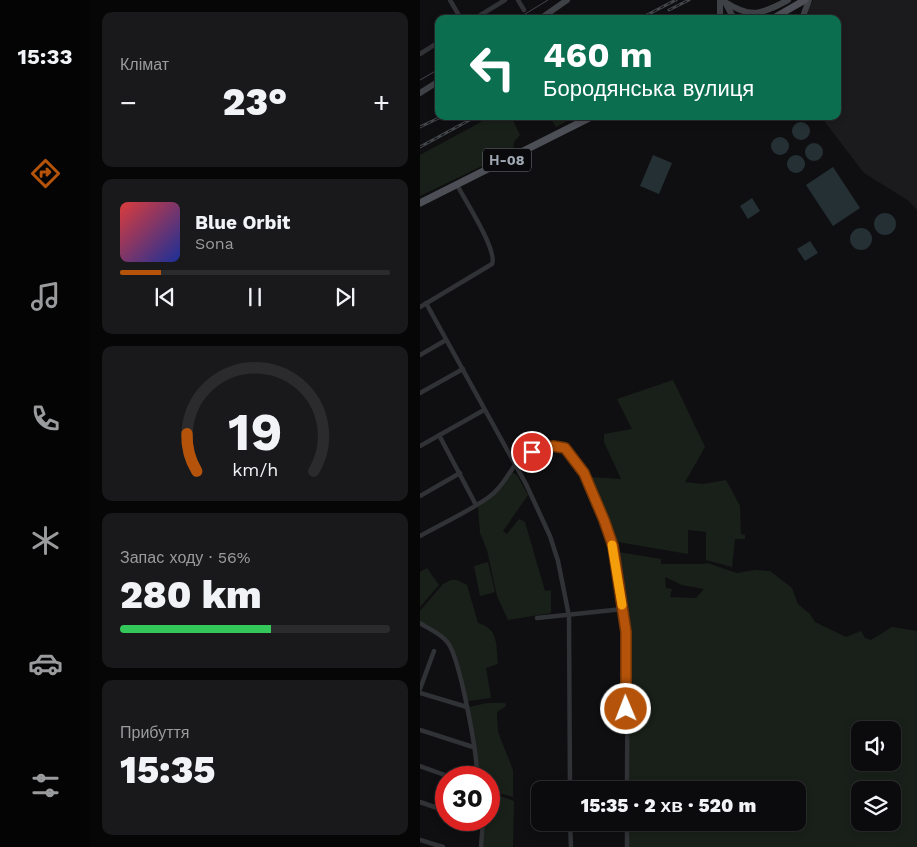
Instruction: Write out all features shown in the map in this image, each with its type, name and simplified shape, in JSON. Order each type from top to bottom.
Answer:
[{"type":"main road","points":[[546,15],[567,0]]},
{"type":"main road","points":[[723,1],[736,9],[754,14],[770,10],[788,0]]},
{"type":"main road","points":[[779,15],[805,0]]},
{"type":"main road","points":[[803,15],[809,0]]},
{"type":"main road","points":[[721,15],[723,1]]},
{"type":"main road","points":[[723,1],[732,15]]},
{"type":"main road","points":[[420,93],[435,84]]},
{"type":"main road","name":"Н-08","points":[[420,203],[585,120]]},
{"type":"street","points":[[450,0],[459,15]]},
{"type":"street","points":[[481,15],[505,0]]},
{"type":"street","points":[[518,0],[524,10]]},
{"type":"street","points":[[420,54],[435,45]]},
{"type":"street","points":[[420,306],[492,264],[494,261],[491,249],[457,185]]},
{"type":"street","points":[[426,303],[526,484],[550,536],[558,561],[569,616],[570,781]]},
{"type":"street","points":[[420,355],[446,340]]},
{"type":"street","points":[[420,393],[463,369]]},
{"type":"street","points":[[420,446],[484,410]]},
{"type":"street","points":[[439,435],[476,505]]},
{"type":"street","points":[[420,536],[491,496],[523,455],[550,446],[559,446],[565,448],[579,464],[592,488],[613,546],[623,609],[626,632],[626,781]]},
{"type":"street","points":[[420,496],[460,473]]},
{"type":"street","points":[[538,618],[623,609]]},
{"type":"street","points":[[420,623],[449,644],[467,707],[475,766]]},
{"type":"street","points":[[420,689],[434,651]]},
{"type":"street","points":[[420,693],[467,707]]},
{"type":"street","points":[[420,730],[473,747]]},
{"type":"street","points":[[420,766],[435,771]]},
{"type":"street","points":[[420,802],[435,807]]},
{"type":"street","points":[[481,847],[482,831]]},
{"type":"street","points":[[570,831],[571,847]]},
{"type":"street","points":[[626,831],[627,847]]},
{"type":"street","points":[[420,840],[443,847]]},
{"type":"shaded area","points":[[813,0],[917,0],[917,210],[909,201],[864,173],[825,122],[824,120],[841,120],[841,15],[809,15],[808,10]]},
{"type":"shaded area","points":[[485,120],[513,120],[520,135],[514,142],[513,151],[420,196],[420,155]]},
{"type":"shaded area","points":[[552,120],[569,120],[556,127]]},
{"type":"shaded area","points":[[801,122],[807,125],[810,131],[807,137],[801,140],[795,137],[792,131],[795,125]]},
{"type":"shaded area","points":[[780,137],[786,140],[789,146],[786,152],[780,155],[774,152],[771,146],[774,140]]},
{"type":"shaded area","points":[[814,143],[820,146],[823,152],[820,158],[814,161],[808,158],[805,152],[808,146]]},
{"type":"shaded area","points":[[653,155],[672,163],[659,194],[640,186]]},
{"type":"shaded area","points":[[796,155],[802,158],[805,164],[802,170],[796,173],[790,170],[787,164],[790,158]]},
{"type":"shaded area","points":[[833,167],[860,208],[833,226],[806,185]]},
{"type":"shaded area","points":[[752,198],[760,211],[748,219],[740,206]]},
{"type":"shaded area","points":[[885,213],[893,216],[896,224],[893,232],[885,235],[877,232],[874,224],[877,216]]},
{"type":"shaded area","points":[[861,228],[869,231],[872,239],[869,247],[861,250],[853,247],[850,239],[853,231]]},
{"type":"shaded area","points":[[810,241],[818,253],[805,261],[797,249]]},
{"type":"shaded area","points":[[673,380],[705,447],[685,482],[703,484],[726,480],[740,506],[741,534],[745,535],[745,539],[735,539],[732,567],[706,560],[706,532],[688,530],[688,554],[618,542],[591,477],[621,479],[604,442],[604,434],[632,429],[617,399]]},
{"type":"shaded area","points":[[512,472],[517,475],[528,495],[503,531],[507,534],[519,519],[525,522],[545,591],[551,590],[551,613],[508,620],[497,596],[487,550],[480,533],[478,506]]},
{"type":"shaded area","points":[[618,552],[661,559],[661,564],[707,563],[737,573],[755,570],[770,571],[792,588],[798,604],[810,614],[815,622],[846,637],[861,631],[865,638],[871,640],[892,627],[917,631],[917,847],[629,847],[629,831],[806,831],[806,781],[629,781],[630,620]],"holes":[[[665,577],[682,585],[704,589],[696,598],[670,597],[672,589],[666,588]]]},
{"type":"shaded area","points":[[488,562],[495,592],[480,596],[474,566]]},
{"type":"shaded area","points":[[427,568],[439,585],[420,607],[420,572]]},
{"type":"shaded area","points":[[451,580],[457,580],[467,585],[478,623],[490,629],[495,639],[498,664],[486,668],[491,698],[468,701],[451,646],[420,622],[420,611],[443,584]]},
{"type":"shaded area","points":[[487,703],[505,703],[506,706],[497,712],[498,732],[513,770],[513,797],[500,793],[500,766],[477,766],[469,707]]},
{"type":"shaded area","points":[[500,796],[514,801],[513,847],[483,847],[484,831],[500,831]]},
{"type":"tram line","points":[[524,15],[548,0]]},
{"type":"tram line","points":[[420,80],[435,71]]},
{"type":"railway","points":[[647,15],[676,0]]},
{"type":"railway","points":[[669,10],[689,0]]},
{"type":"railway","points":[[420,127],[435,120]]},
{"type":"railway","points":[[420,147],[470,120]]},
{"type":"slow traffic","points":[[612,545],[622,605]]},
{"type":"route","points":[[532,452],[550,446],[565,448],[584,473],[604,520],[613,546],[626,632],[626,709]]}]
